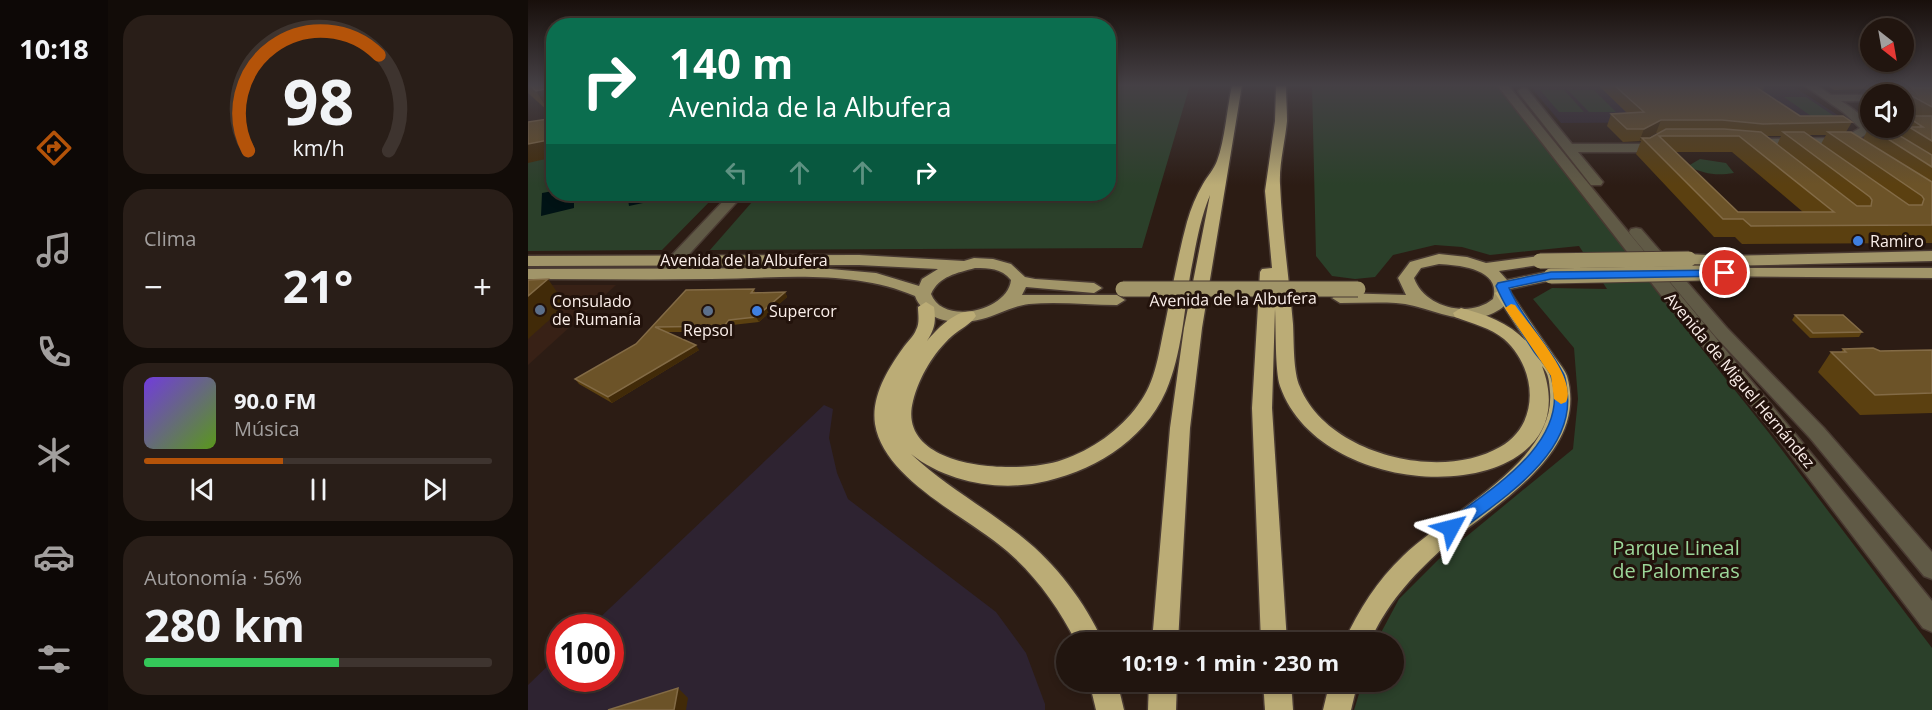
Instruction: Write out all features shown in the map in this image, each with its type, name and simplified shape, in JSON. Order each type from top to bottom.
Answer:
[{"type":"highway","points":[[1166,632],[1180,428],[1193,328],[1231,118]]},
{"type":"highway","points":[[1273,632],[1262,408],[1273,180],[1281,118]]},
{"type":"highway","points":[[968,316],[950,327],[932,343],[910,382],[902,404],[901,420],[906,435],[918,449],[935,460],[962,471],[988,476],[1015,477],[1069,466],[1095,454],[1133,427],[1148,407],[1167,355],[1198,207],[1223,160]]},
{"type":"highway","points":[[1273,180],[1289,385],[1298,404],[1319,430],[1344,447],[1367,458],[1403,467],[1435,470],[1477,465],[1507,453],[1526,439],[1539,416],[1539,382],[1533,366],[1522,347],[1509,334],[1461,313]]},
{"type":"highway","points":[[1360,632],[1363,624],[1404,570],[1435,541],[1519,477],[1541,453],[1556,425],[1561,402],[1558,375],[1503,290]]},
{"type":"highway","points":[[924,300],[926,328],[899,366],[888,393],[884,411],[885,426],[890,442],[901,458],[933,486],[1015,544],[1048,575],[1073,609],[1085,632]]},
{"type":"highway","points":[[1106,692],[1110,710]]},
{"type":"highway","points":[[1162,710],[1163,692]]},
{"type":"highway","points":[[1278,692],[1279,710]]},
{"type":"highway","points":[[1337,710],[1341,692]]},
{"type":"main road","points":[[1484,268],[1540,261],[1689,259],[1723,261],[1932,256]]},
{"type":"main road","name":"Avenida de la Albufera","points":[[528,261],[844,275],[909,285],[943,315],[968,316],[988,312],[1005,303],[1031,299],[1120,294],[1358,289],[1384,286],[1406,278],[1415,266],[1439,259],[1463,261],[1484,268]]},
{"type":"main road","name":"Avenida de la Albufera","points":[[528,274],[867,260],[961,265],[999,264],[1015,273],[1019,280],[1120,294],[1398,298],[1461,313]]},
{"type":"main road","points":[[924,300],[935,276],[961,265]]},
{"type":"main road","points":[[1484,268],[1498,278],[1503,290]]},
{"type":"main road","points":[[1461,313],[1474,313],[1495,306],[1503,290],[1551,276],[1702,273],[1932,273]]},
{"type":"main road","points":[[1406,278],[1409,291],[1424,303]]},
{"type":"main road","points":[[1005,303],[1017,292],[1019,280]]},
{"type":"street","name":"Avenida de Miguel Hernández","points":[[1528,118],[1670,296],[1785,433],[1932,620]]},
{"type":"street","name":"Avenida de Miguel Hernández","points":[[1545,118],[1660,263],[1721,332],[1817,433],[1932,569]]},
{"type":"street","points":[[1737,141],[1851,145],[1860,137]]},
{"type":"street","points":[[1570,148],[1643,148],[1656,139],[1676,139]]},
{"type":"street","points":[[1757,143],[1774,157]]},
{"type":"street","points":[[1800,143],[1819,156]]},
{"type":"street","points":[[678,267],[731,201]]},
{"type":"shaded area","points":[[1557,118],[1843,118],[1847,121],[1561,123]]},
{"type":"shaded area","points":[[546,192],[546,201],[574,201],[574,208],[541,216],[542,193]]},
{"type":"shaded area","points":[[628,201],[652,201],[629,206]]},
{"type":"shaded area","points":[[528,285],[616,285],[528,365]]},
{"type":"shaded area","points":[[824,405],[833,409],[829,438],[837,473],[848,499],[996,612],[1026,653],[1045,704],[1045,710],[528,710],[528,685],[546,668],[546,692],[624,692],[624,614],[604,614]]},
{"type":"green space","points":[[1116,118],[1180,118],[1142,248],[710,250],[753,201],[1116,201]]},
{"type":"green space","name":"Parque Lineal de Palomeras","points":[[1313,118],[1525,118],[1932,648],[1932,710],[1354,710],[1360,692],[1404,692],[1404,632],[1381,632],[1399,599],[1439,559],[1573,449],[1578,399],[1574,348],[1533,299],[1552,288],[1607,289],[1579,246],[1490,255],[1462,247],[1435,245],[1393,255],[1375,277],[1355,279],[1332,276],[1316,256]]},
{"type":"green space","points":[[546,133],[546,201],[710,201],[662,250],[528,251],[528,137]]},
{"type":"green space","points":[[1700,159],[1726,163],[1734,173],[1710,174],[1688,166]]},
{"type":"building","points":[[1615,118],[1846,118],[1852,122],[1763,124],[1722,120],[1661,120],[1644,129],[1627,129]]},
{"type":"building","points":[[1914,118],[1932,118],[1932,141],[1914,130],[1914,127],[1923,127],[1914,121]]},
{"type":"building","points":[[546,119],[546,141],[528,144],[528,122]]},
{"type":"building","points":[[1666,129],[1724,129],[1761,132],[1857,206],[1871,206],[1870,197],[1783,132],[1804,132],[1909,205],[1922,205],[1924,199],[1922,196],[1828,132],[1851,132],[1932,182],[1932,225],[1751,226],[1743,219],[1723,219],[1642,138],[1650,138]],"holes":[[[1659,136],[1739,136],[1834,212],[1738,212]]]},
{"type":"building","points":[[1886,138],[1904,138],[1932,155],[1932,167]]},
{"type":"building","points":[[548,279],[528,296],[528,280]]},
{"type":"building","points":[[754,289],[751,293],[785,292],[756,317],[729,320],[724,326],[655,327],[696,345],[608,397],[575,379],[636,344],[686,290]]},
{"type":"building","points":[[1795,315],[1843,315],[1862,332],[1813,333]]},
{"type":"building","points":[[1873,348],[1880,351],[1932,350],[1932,393],[1875,395],[1831,352],[1846,352],[1843,349]]},
{"type":"building","points":[[678,688],[674,710],[608,710]]},
{"type":"slow traffic","points":[[1511,308],[1558,375],[1561,399]]},
{"type":"place","name":"Ramiro","points":[[1858,241]]},
{"type":"place","name":"Consulado de Rumanía","points":[[540,310]]},
{"type":"place","name":"Repsol","points":[[708,311]]},
{"type":"place","name":"Supercor","points":[[757,311]]},
{"type":"route","points":[[1451,528],[1519,477],[1541,453],[1556,425],[1559,413],[1561,402],[1558,375],[1512,309],[1503,293],[1502,286],[1551,276],[1725,273]]}]
